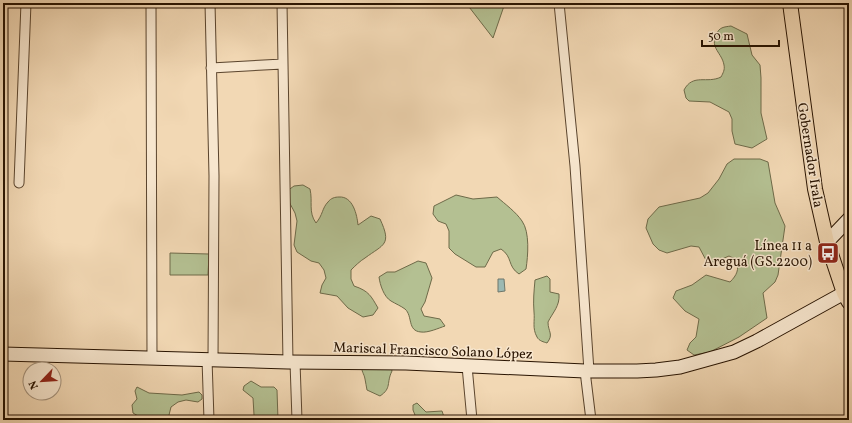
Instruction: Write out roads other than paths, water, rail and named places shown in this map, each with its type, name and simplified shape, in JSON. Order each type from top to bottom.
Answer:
[{"type":"main road","name":"Gobernador Irala","points":[[790,3],[815,189],[827,242],[847,297]]},
{"type":"main road","points":[[827,242],[849,219]]},
{"type":"main road","name":"Mariscal Francisco Solano López","points":[[3,354],[406,364],[587,371],[656,370],[680,367],[710,360],[734,352],[847,297]]},
{"type":"street","points":[[19,183],[26,3]]},
{"type":"street","points":[[151,3],[152,358]]},
{"type":"street","points":[[209,420],[214,176],[210,3]]},
{"type":"street","points":[[282,3],[292,362],[297,420]]},
{"type":"street","points":[[559,3],[574,166],[591,420]]},
{"type":"street","points":[[211,68],[283,64]]},
{"type":"street","points":[[467,366],[472,420]]},
{"type":"water","points":[[498,279],[504,279],[505,291],[498,292]]},
{"type":"place","name":"Línea 11 a Areguá (GS.2200)","points":[[828,253]]}]
